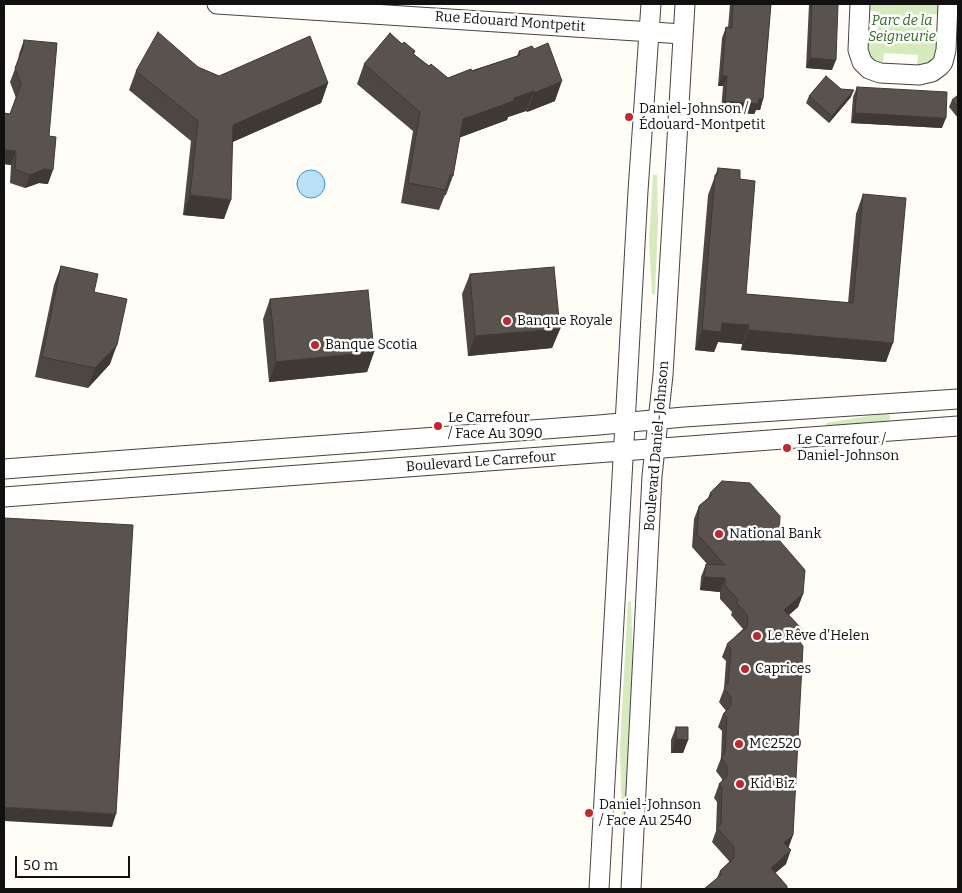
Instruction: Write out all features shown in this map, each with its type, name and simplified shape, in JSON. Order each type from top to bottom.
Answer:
[{"type":"street","name":"Rue Edouard Montpetit","points":[[217,4],[683,34]]},
{"type":"street","points":[[600,889],[625,422],[651,4]]},
{"type":"street","name":"Boulevard Daniel-Johnson","points":[[631,889],[652,476],[664,367],[685,4]]},
{"type":"street","points":[[860,4],[858,50],[862,62],[869,69],[880,73],[919,75],[932,72],[943,62],[946,50],[948,4]]},
{"type":"street","name":"Boulevard Le Carrefour","points":[[4,469],[958,398]]},
{"type":"street","name":"Boulevard Le Carrefour","points":[[4,496],[958,426]]},
{"type":"green space","name":"Parc de la Seigneurie","points":[[867,4],[941,4],[940,15],[928,14],[927,41],[939,42],[936,58],[928,65],[917,67],[918,55],[884,53],[883,65],[875,62],[866,53],[865,38],[877,39],[879,12],[867,10]]},
{"type":"green space","points":[[653,175],[657,175],[658,222],[655,295],[652,294],[649,240]]},
{"type":"green space","points":[[887,413],[891,417],[889,421],[826,426],[826,423]]},
{"type":"green space","points":[[628,601],[631,602],[633,661],[625,822],[622,822],[620,747]]},
{"type":"water","points":[[311,170],[321,174],[325,184],[321,194],[311,198],[301,194],[297,184],[301,174]]},
{"type":"building","points":[[733,4],[771,4],[763,99],[759,99],[758,104],[725,101],[727,76],[722,76],[726,27],[732,28]]},
{"type":"building","points":[[812,4],[838,4],[836,60],[810,58]]},
{"type":"building","points":[[158,32],[198,67],[219,76],[310,36],[328,83],[233,125],[231,200],[190,195],[198,121],[136,71]]},
{"type":"building","points":[[390,33],[402,44],[404,42],[415,51],[413,54],[429,66],[431,64],[448,78],[471,69],[472,71],[520,55],[519,51],[532,46],[534,49],[548,43],[562,81],[463,119],[453,176],[450,175],[446,190],[408,183],[420,112],[364,64]]},
{"type":"building","points":[[24,40],[57,43],[49,136],[56,137],[53,170],[44,169],[30,175],[15,169],[16,151],[4,150],[4,113],[10,114],[21,84],[15,68]]},
{"type":"building","points":[[826,76],[841,89],[854,90],[832,116],[809,96]]},
{"type":"building","points":[[857,87],[947,92],[946,118],[855,113]]},
{"type":"building","points":[[958,95],[958,108],[952,100]]},
{"type":"building","points":[[718,168],[740,170],[740,179],[755,181],[746,294],[853,303],[863,194],[906,198],[893,343],[748,330],[749,325],[722,323],[721,332],[702,330],[715,175],[717,175]]},
{"type":"building","points":[[61,266],[98,274],[94,292],[127,299],[117,345],[95,368],[42,357]]},
{"type":"building","name":"Banque Royale","points":[[554,267],[560,329],[475,336],[470,274]]},
{"type":"building","name":"Banque Scotia","points":[[368,290],[374,352],[276,362],[270,299]]},
{"type":"building","points":[[722,481],[750,483],[780,516],[779,540],[805,570],[803,594],[784,610],[803,630],[796,637],[803,646],[793,835],[784,843],[791,850],[771,868],[787,886],[787,889],[704,889],[722,874],[720,871],[734,858],[734,847],[717,828],[721,824],[722,788],[719,784],[727,776],[727,766],[721,757],[725,753],[727,717],[723,714],[731,706],[731,697],[724,688],[728,683],[731,648],[727,644],[747,627],[748,616],[736,602],[738,600],[725,585],[725,578],[704,577],[706,564],[725,565],[697,534],[699,506],[712,495],[710,493]]},
{"type":"building","points":[[4,518],[133,525],[116,814],[4,807]]},
{"type":"building","points":[[676,727],[688,727],[688,740],[676,739]]},
{"type":"place","name":"Daniel-Johnson / Édouard-Montpetit","points":[[629,117]]},
{"type":"place","name":"Banque Royale","points":[[507,321]]},
{"type":"place","name":"Banque Scotia","points":[[315,345]]},
{"type":"place","name":"Le Carrefour / Face Au 3090","points":[[438,426]]},
{"type":"place","name":"Le Carrefour / Daniel-Johnson","points":[[787,448]]},
{"type":"place","name":"National Bank","points":[[719,534]]},
{"type":"place","name":"Le Rêve d'Helen","points":[[757,636]]},
{"type":"place","name":"Caprices","points":[[745,669]]},
{"type":"place","name":"MC2520","points":[[739,744]]},
{"type":"place","name":"Kid Biz","points":[[740,784]]},
{"type":"place","name":"Daniel-Johnson / Face Au 2540","points":[[589,813]]}]
